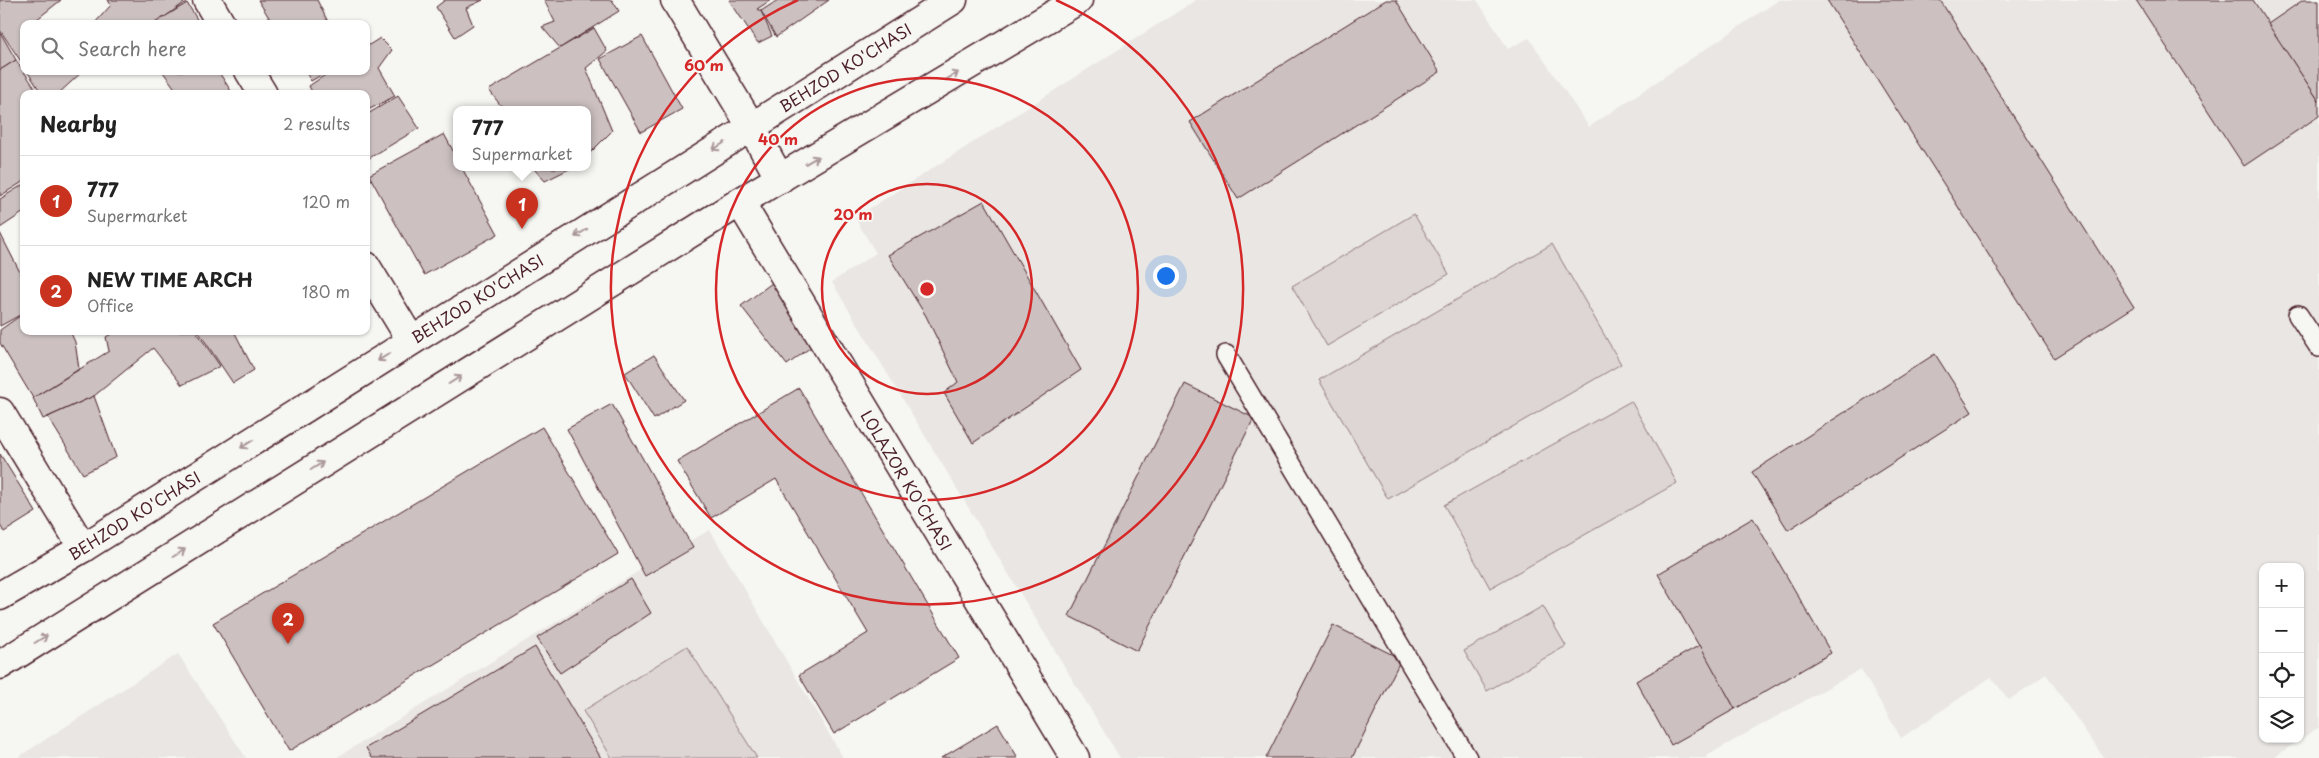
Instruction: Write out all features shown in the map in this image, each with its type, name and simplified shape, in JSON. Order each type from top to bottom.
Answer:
[{"type":"street","points":[[206,0],[218,20]]},
{"type":"street","points":[[676,0],[751,126],[780,179]]},
{"type":"street","name":"BEHZOD KO'CHASI","points":[[0,596],[83,548],[953,0]]},
{"type":"street","points":[[0,664],[740,202],[1078,0]]},
{"type":"street","points":[[251,75],[261,90]]},
{"type":"street","name":"LOLAZOR KO'CHASI","points":[[740,202],[1075,758]]},
{"type":"street","points":[[370,273],[411,340]]},
{"type":"street","points":[[0,412],[83,548]]},
{"type":"lane","points":[[2298,315],[2319,347]]},
{"type":"lane","points":[[1226,355],[1467,758]]},
{"type":"shaded area","points":[[1196,0],[1477,0],[1508,49],[1529,38],[1589,127],[1779,0],[2319,0],[2319,727],[2304,737],[2304,563],[2259,563],[2259,743],[2295,743],[2273,758],[2104,758],[2046,674],[2009,700],[1991,677],[1901,738],[1861,669],[1706,756],[1707,758],[1120,758],[832,282],[876,253],[855,218]]},
{"type":"shaded area","points":[[1414,214],[1449,274],[1327,346],[1292,286]]},
{"type":"shaded area","points":[[1552,244],[1621,364],[1388,499],[1319,380]]},
{"type":"shaded area","points":[[1631,401],[1677,483],[1490,588],[1444,505]]},
{"type":"shaded area","points":[[710,530],[843,758],[336,758],[642,569],[645,576],[693,549],[690,541]]},
{"type":"shaded area","points":[[1543,606],[1566,646],[1487,691],[1464,651]]},
{"type":"shaded area","points":[[687,646],[757,758],[612,758],[583,711]]},
{"type":"shaded area","points":[[178,654],[246,758],[17,758]]},
{"type":"building","points":[[0,0],[61,0],[36,20],[20,20],[20,60],[0,30]]},
{"type":"building","points":[[108,0],[182,0],[184,3],[161,20],[98,20],[111,5]]},
{"type":"building","points":[[258,0],[317,0],[327,20],[270,20]]},
{"type":"building","points":[[445,0],[483,0],[466,8],[473,25],[455,37],[436,7]]},
{"type":"building","points":[[544,0],[612,0],[619,11],[560,48],[542,27],[555,22]]},
{"type":"building","points":[[729,0],[771,0],[757,9],[761,11],[772,36],[758,43]]},
{"type":"building","points":[[778,0],[829,0],[776,37],[761,11]]},
{"type":"building","points":[[1386,0],[1396,0],[1440,72],[1238,199],[1190,122]]},
{"type":"building","points":[[1827,0],[1940,0],[2134,307],[2054,358]]},
{"type":"building","points":[[2136,0],[2253,0],[2319,101],[2319,116],[2244,166]]},
{"type":"building","points":[[2303,0],[2319,0],[2319,101],[2268,24]]},
{"type":"building","points":[[187,3],[198,20],[159,20]]},
{"type":"building","points":[[594,28],[607,51],[586,68],[612,131],[591,152],[591,106],[501,106],[489,90]]},
{"type":"building","points":[[0,32],[16,60],[0,70]]},
{"type":"building","points":[[642,36],[682,109],[641,132],[600,59]]},
{"type":"building","points":[[380,38],[392,50],[379,68],[395,96],[370,109],[370,90],[311,90],[309,86],[325,75],[370,75],[370,44]]},
{"type":"building","points":[[16,60],[20,66],[20,75],[26,75],[36,90],[20,90],[20,184],[0,196],[0,70]]},
{"type":"building","points":[[30,75],[79,75],[62,90],[39,90]]},
{"type":"building","points":[[165,75],[221,75],[230,90],[176,90]]},
{"type":"building","points":[[307,75],[321,75],[311,81]]},
{"type":"building","points":[[398,96],[419,128],[370,158],[370,113]]},
{"type":"building","points":[[444,134],[453,151],[453,171],[464,171],[498,234],[424,275],[370,174]]},
{"type":"building","points":[[536,171],[565,171],[545,181]]},
{"type":"building","points":[[20,186],[20,215],[0,228],[0,199]]},
{"type":"building","points":[[984,201],[1081,370],[973,443],[944,393],[958,382],[926,316],[888,255]]},
{"type":"building","points":[[0,233],[20,272],[20,315],[0,326]]},
{"type":"building","points":[[776,280],[815,344],[787,365],[741,306]]},
{"type":"building","points":[[20,316],[20,335],[72,335],[75,342],[79,369],[33,398],[0,343],[0,330]]},
{"type":"building","points":[[109,335],[199,335],[220,366],[182,385],[153,348],[94,396],[43,419],[33,398],[109,351],[106,337]]},
{"type":"building","points":[[201,335],[236,335],[254,370],[233,383]]},
{"type":"building","points":[[1935,354],[1972,412],[1788,530],[1752,472]]},
{"type":"building","points":[[654,355],[684,400],[654,419],[625,373]]},
{"type":"building","points":[[1185,384],[1254,418],[1137,651],[1069,616]]},
{"type":"building","points":[[799,388],[959,658],[834,734],[799,675],[868,633],[776,479],[711,518],[677,461]]},
{"type":"building","points":[[94,396],[116,457],[83,474],[48,417]]},
{"type":"building","points":[[612,404],[693,548],[645,576],[567,429]]},
{"type":"building","points":[[542,427],[618,554],[289,751],[213,623]]},
{"type":"building","points":[[0,454],[36,512],[4,532],[0,525]]},
{"type":"building","points":[[1753,518],[1831,653],[1735,709],[1658,574]]},
{"type":"building","points":[[631,579],[651,613],[560,673],[537,638]]},
{"type":"building","points":[[1333,625],[1401,659],[1352,758],[1266,758]]},
{"type":"building","points":[[1700,645],[1735,709],[1671,745],[1636,681]]},
{"type":"building","points":[[535,647],[601,758],[372,758],[366,748]]},
{"type":"building","points":[[998,724],[1018,758],[941,758]]},
{"type":"place","name":"777","points":[[522,229]]},
{"type":"place","name":"NEW TIME ARCH","points":[[288,644]]}]
